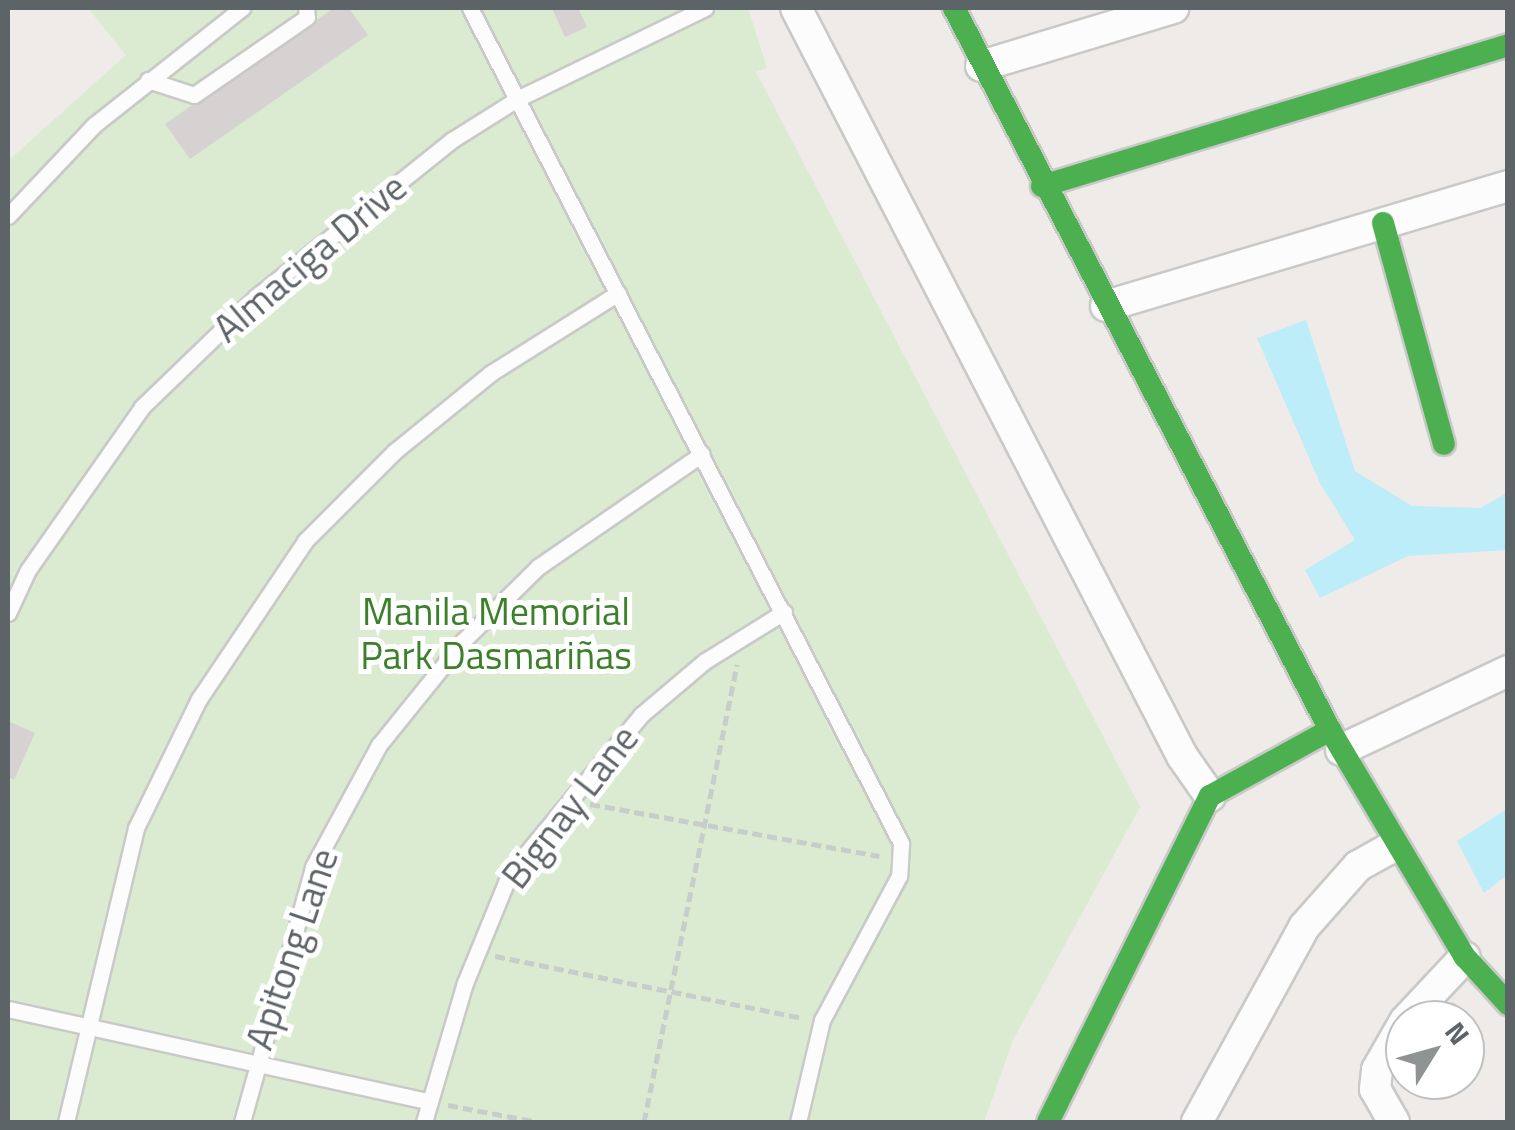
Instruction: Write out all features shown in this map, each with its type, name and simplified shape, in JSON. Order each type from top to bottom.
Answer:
[{"type":"street","points":[[796,8],[1182,756],[1210,796]]},
{"type":"street","points":[[954,8],[1042,186],[1335,740],[1394,846],[1466,957],[1508,1004]]},
{"type":"street","points":[[981,66],[1173,8]]},
{"type":"street","points":[[1042,186],[1508,45]]},
{"type":"street","points":[[1106,306],[1508,186]]},
{"type":"street","points":[[1383,223],[1444,444]]},
{"type":"street","points":[[1048,1122],[1210,796],[1335,740],[1508,671]]},
{"type":"street","points":[[1197,1122],[1304,928],[1358,866],[1394,846]]},
{"type":"street","points":[[1424,1000],[1466,957]]},
{"type":"street","points":[[1385,1056],[1377,1070],[1378,1101],[1394,1122]]},
{"type":"lane","points":[[8,216],[148,80],[242,8]]},
{"type":"lane","points":[[148,80],[194,94],[307,17],[306,8]]},
{"type":"lane","points":[[470,8],[895,823],[901,859],[822,1021],[798,1122]]},
{"type":"lane","name":"Almaciga Drive","points":[[8,613],[28,570],[142,408],[359,212],[517,100],[706,8]]},
{"type":"lane","points":[[66,1122],[136,828],[199,698],[305,541],[395,451],[491,373],[618,293]]},
{"type":"lane","name":"Apitong Lane","points":[[242,1122],[252,1062],[313,867],[379,745],[462,641],[538,567],[702,454]]},
{"type":"lane","name":"Bignay Lane","points":[[424,1122],[477,952],[510,873],[642,714],[742,637],[784,612]]},
{"type":"lane","points":[[8,1009],[428,1101]]},
{"type":"path","points":[[644,1122],[742,637]]},
{"type":"path","points":[[568,799],[703,827],[901,859]]},
{"type":"path","points":[[477,952],[822,1021]]},
{"type":"path","points":[[428,1101],[538,1122]]},
{"type":"green space","name":"Manila Memorial Park Dasmariñas","points":[[88,8],[748,8],[767,68],[756,72],[1140,807],[1013,1040],[984,1122],[8,1122],[8,161],[126,55]]},
{"type":"water","points":[[1306,320],[1355,471],[1412,506],[1480,508],[1507,493],[1507,550],[1408,556],[1320,598],[1305,570],[1355,540],[1320,483],[1257,338]]},
{"type":"water","points":[[1507,809],[1507,875],[1484,893],[1457,841]]},
{"type":"building","points":[[334,8],[349,8],[368,35],[190,159],[165,124]]},
{"type":"building","points":[[552,8],[578,8],[587,27],[565,37]]},
{"type":"building","points":[[8,721],[35,733],[14,780],[8,777]]},
{"type":"traffic: fast","points":[[954,8],[1330,730],[1465,957],[1508,1004]]},
{"type":"traffic: fast","points":[[1042,186],[1508,45]]},
{"type":"traffic: fast","points":[[1383,223],[1444,444]]},
{"type":"traffic: fast","points":[[1048,1122],[1210,796],[1330,730]]}]
